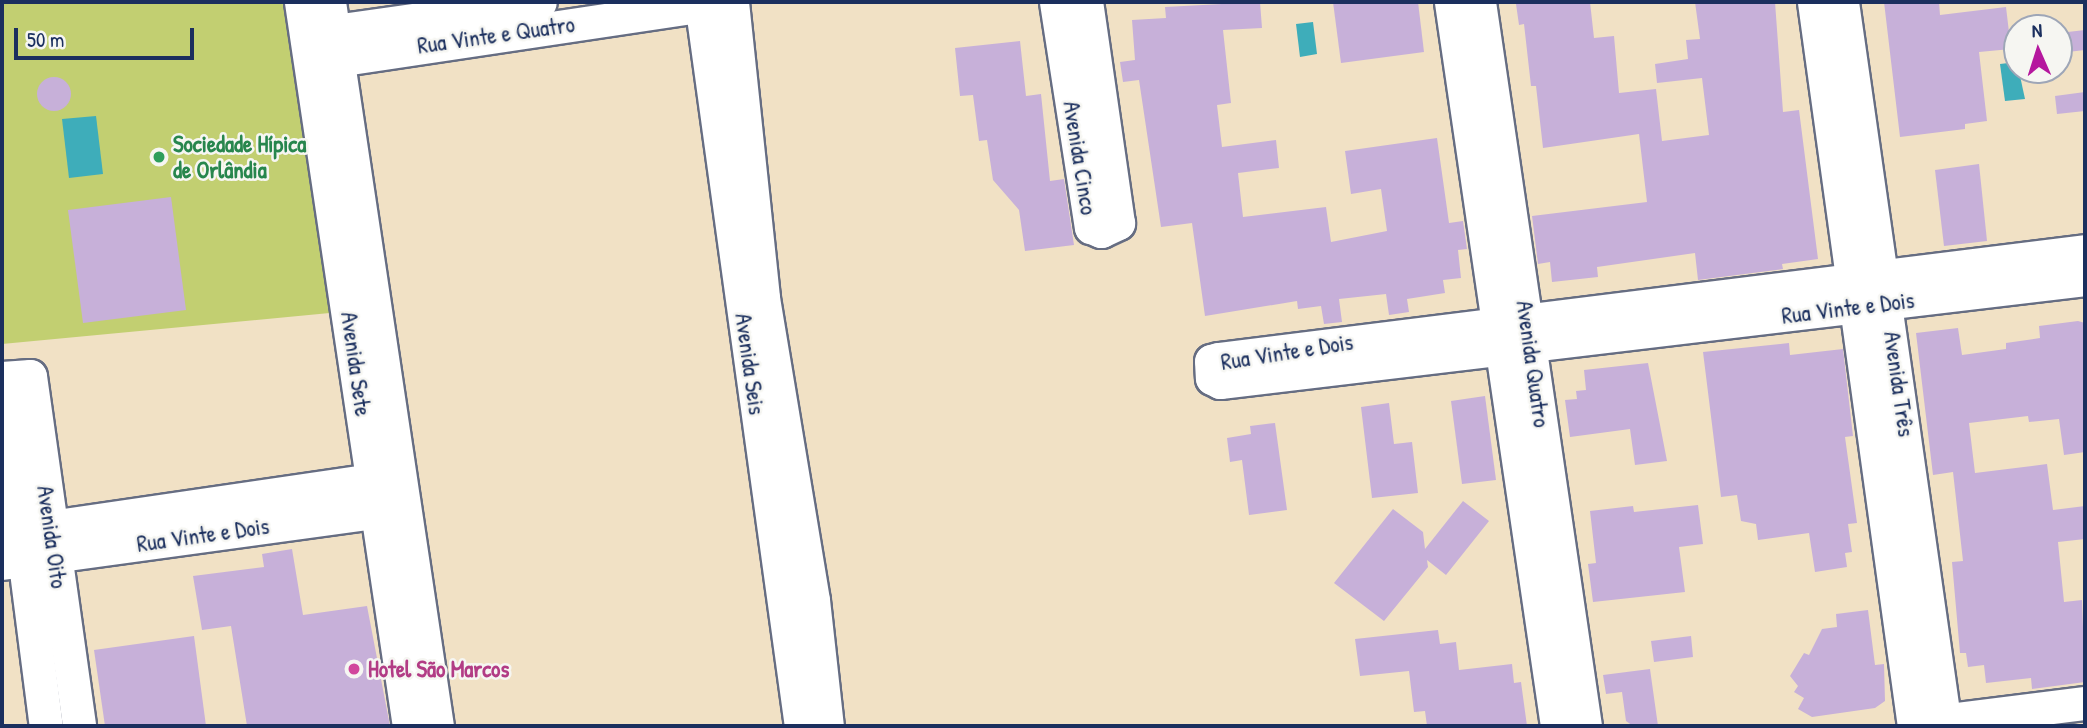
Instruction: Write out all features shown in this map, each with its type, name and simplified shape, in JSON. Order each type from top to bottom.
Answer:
[{"type":"street","name":"Avenida Sete","points":[[302,2],[324,38],[389,494],[409,726]]},
{"type":"street","name":"Rua Vinte e Quatro","points":[[324,38],[540,2]]},
{"type":"street","name":"Avenida Cinco","points":[[1056,2],[1091,227],[1101,231],[1118,223],[1086,2]]},
{"type":"street","name":"Avenida Quatro","points":[[1451,2],[1585,726]]},
{"type":"street","name":"Avenida Quatro","points":[[1479,2],[1557,726]]},
{"type":"street","name":"Avenida Três","points":[[1814,2],[1869,291]]},
{"type":"street","name":"Avenida Três","points":[[1842,2],[1869,291],[1923,725]]},
{"type":"street","name":"Rua Vinte e Quatro","points":[[324,38],[715,3]]},
{"type":"street","name":"Avenida Seis","points":[[715,3],[801,726]]},
{"type":"street","name":"Avenida Seis","points":[[715,3],[813,600],[827,726]]},
{"type":"street","name":"Rua Vinte e Dois","points":[[1513,335],[1218,359],[1211,361],[1212,378],[1220,382],[1513,335],[1869,291],[2085,251]]},
{"type":"street","name":"Rua Vinte e Dois","points":[[1869,291],[2085,279]]},
{"type":"street","name":"Avenida Oito","points":[[11,379],[46,726]]},
{"type":"street","name":"Avenida Sete","points":[[389,494],[437,726]]},
{"type":"street","name":"Rua Vinte e Dois","points":[[26,545],[389,494]]},
{"type":"street","name":"Avenida Oito","points":[[26,545],[79,726]]},
{"type":"street","points":[[1923,725],[2085,703]]},
{"type":"green space","name":"Sociedade Hípica de Orlândia","points":[[2,2],[294,2],[340,312],[2,344]]},
{"type":"water","points":[[1313,22],[1317,54],[1300,57],[1296,24]]},
{"type":"water","points":[[2000,64],[2003,64],[2003,84],[2022,84],[2025,99],[2005,101]]},
{"type":"water","points":[[96,116],[103,174],[69,178],[62,119]]},
{"type":"building","points":[[1260,2],[1262,28],[1223,30],[1231,103],[1217,105],[1222,147],[1276,140],[1279,168],[1238,173],[1243,217],[1326,207],[1331,242],[1387,231],[1381,189],[1351,194],[1345,151],[1437,138],[1449,223],[1463,221],[1467,249],[1458,250],[1461,278],[1443,280],[1445,293],[1407,299],[1409,312],[1389,315],[1386,294],[1339,299],[1342,322],[1324,324],[1321,306],[1298,309],[1297,301],[1205,316],[1192,223],[1161,227],[1139,80],[1123,82],[1120,62],[1135,60],[1132,20],[1166,18],[1165,7]]},
{"type":"building","points":[[1333,2],[1418,2],[1424,52],[1341,63]]},
{"type":"building","points":[[1590,2],[1594,38],[1614,36],[1619,93],[1656,89],[1662,141],[1709,135],[1702,78],[1657,83],[1655,64],[1688,59],[1686,40],[1700,39],[1695,2],[1775,2],[1783,112],[1799,110],[1818,259],[1782,264],[1783,269],[1698,280],[1695,253],[1597,267],[1598,277],[1552,282],[1550,262],[1538,264],[1532,216],[1647,202],[1639,134],[1543,148],[1536,86],[1531,86],[1524,24],[1519,25],[1516,4]]},
{"type":"building","points":[[1884,2],[1939,2],[1940,15],[2006,7],[2007,14],[2003,14],[2003,50],[1979,52],[1987,121],[1965,124],[1965,129],[1900,137]]},
{"type":"building","points":[[2085,30],[2085,50],[2073,51],[2073,31]]},
{"type":"building","points":[[1020,41],[1026,96],[1041,94],[1050,181],[1064,179],[1074,245],[1025,251],[1019,210],[993,180],[987,140],[979,141],[973,95],[960,96],[955,48]]},
{"type":"building","points":[[54,77],[66,82],[71,94],[66,106],[54,111],[42,106],[37,94],[42,82]]},
{"type":"building","points":[[2085,92],[2085,111],[2057,114],[2055,96]]},
{"type":"building","points":[[1979,164],[1987,241],[1944,246],[1935,170]]},
{"type":"building","points":[[171,197],[186,310],[83,323],[68,210]]},
{"type":"building","points":[[2078,321],[2085,323],[2085,452],[2064,455],[2059,419],[2029,422],[2028,416],[1969,423],[1975,473],[2047,464],[2053,510],[2085,506],[2085,539],[2058,542],[2064,602],[2082,600],[2085,682],[2032,689],[2031,678],[1986,683],[1984,665],[1968,667],[1966,653],[1960,653],[1952,562],[1963,561],[1953,472],[1933,475],[1916,333],[1958,328],[1962,355],[2006,349],[2006,343],[2040,338],[2039,326]]},
{"type":"building","points":[[1789,343],[1790,355],[1843,349],[1853,436],[1845,437],[1857,523],[1848,524],[1852,552],[1845,553],[1847,567],[1815,572],[1809,533],[1758,540],[1756,524],[1741,521],[1737,495],[1721,497],[1703,352]]},
{"type":"building","points":[[1648,363],[1667,461],[1635,465],[1630,429],[1570,437],[1565,400],[1577,399],[1576,391],[1586,390],[1584,370]]},
{"type":"building","points":[[1485,396],[1496,480],[1462,484],[1451,401]]},
{"type":"building","points":[[1389,403],[1394,444],[1412,442],[1418,493],[1372,498],[1361,407]]},
{"type":"building","points":[[1275,423],[1287,510],[1249,515],[1242,460],[1230,462],[1227,438],[1251,434],[1250,426]]},
{"type":"building","points":[[1463,501],[1489,521],[1446,575],[1427,560],[1428,567],[1384,621],[1334,583],[1393,509],[1423,532],[1425,549]]},
{"type":"building","points":[[1698,505],[1703,544],[1679,547],[1685,592],[1593,602],[1588,564],[1596,563],[1590,511],[1633,506],[1634,512]]},
{"type":"building","points":[[292,549],[303,615],[367,606],[390,726],[247,726],[231,626],[202,630],[193,576],[264,567],[262,554]]},
{"type":"building","points":[[1868,610],[1875,665],[1884,664],[1885,701],[1875,708],[1812,717],[1798,709],[1804,698],[1794,692],[1798,686],[1790,676],[1804,653],[1809,655],[1822,629],[1837,627],[1836,614]]},
{"type":"building","points":[[1438,630],[1440,644],[1456,642],[1459,670],[1512,664],[1514,683],[1521,682],[1527,726],[1427,726],[1425,711],[1414,712],[1409,671],[1360,676],[1355,639]]},
{"type":"building","points":[[194,636],[206,726],[105,726],[94,650]]},
{"type":"building","points":[[1691,636],[1693,657],[1654,662],[1651,641]]},
{"type":"building","points":[[1650,669],[1658,726],[1633,726],[1626,721],[1622,692],[1606,694],[1603,675]]},
{"type":"place","name":"Sociedade Hípica de Orlândia","points":[[159,157]]},
{"type":"place","name":"Hotel São Marcos","points":[[354,669]]}]
